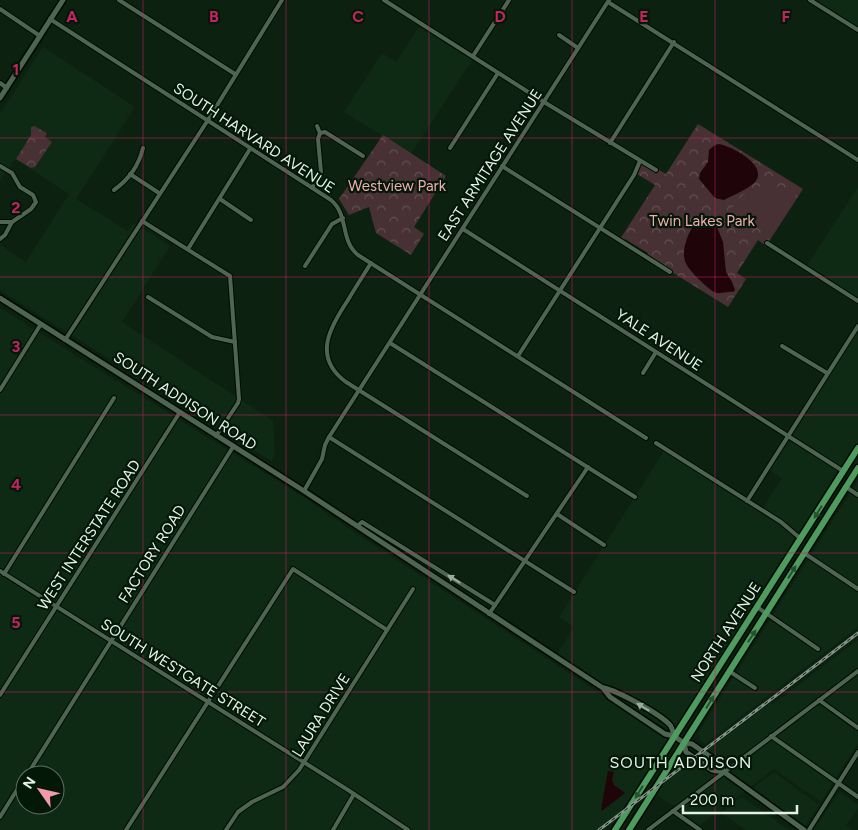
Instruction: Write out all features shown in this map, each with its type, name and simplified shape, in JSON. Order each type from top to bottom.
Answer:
[{"type":"main road","name":"NORTH AVENUE","points":[[615,830],[858,448]]},
{"type":"main road","name":"NORTH AVENUE","points":[[629,830],[858,468]]},
{"type":"street","points":[[0,98],[63,0]]},
{"type":"street","points":[[119,0],[235,74]]},
{"type":"street","points":[[65,340],[208,120],[282,0]]},
{"type":"street","points":[[384,0],[544,102],[656,170]]},
{"type":"street","points":[[473,56],[508,2],[502,0]]},
{"type":"street","points":[[810,0],[858,30]]},
{"type":"street","points":[[608,1],[858,160]]},
{"type":"street","name":"EAST ARMITAGE AVENUE","points":[[304,491],[322,459],[329,437],[608,1]]},
{"type":"street","points":[[0,9],[40,36]]},
{"type":"street","name":"SOUTH HARVARD AVENUE","points":[[50,19],[335,204],[343,218],[351,248],[371,264],[646,438]]},
{"type":"street","points":[[559,35],[578,48]]},
{"type":"street","points":[[610,143],[674,42]]},
{"type":"street","points":[[450,148],[498,73]]},
{"type":"street","points":[[0,83],[6,88]]},
{"type":"street","points":[[312,188],[321,172],[318,139],[320,133],[317,126]]},
{"type":"street","points":[[320,133],[325,132],[363,156]]},
{"type":"street","points":[[114,190],[125,182],[141,156],[143,148]]},
{"type":"street","points":[[188,249],[250,149]]},
{"type":"street","points":[[518,356],[634,175],[640,161]]},
{"type":"street","points":[[0,166],[12,173],[20,187],[33,195],[36,202],[31,209],[12,222],[5,235],[0,239]]},
{"type":"street","points":[[502,166],[670,272]]},
{"type":"street","points":[[130,174],[159,193]]},
{"type":"street","points":[[220,200],[251,220]]},
{"type":"street","points":[[304,266],[332,224],[343,218]]},
{"type":"street","points":[[142,221],[230,276],[236,342],[238,401],[216,436]]},
{"type":"street","points":[[0,222],[12,222]]},
{"type":"street","name":"YALE AVENUE","points":[[463,229],[843,471]]},
{"type":"street","points":[[767,243],[858,301]]},
{"type":"street","points":[[371,264],[334,321],[328,337],[328,354],[335,370],[341,378],[527,496]]},
{"type":"street","points":[[148,297],[212,337],[236,342]]},
{"type":"street","name":"SOUTH ADDISON ROAD","points":[[0,298],[304,491],[603,688]]},
{"type":"street","points":[[0,390],[42,324]]},
{"type":"street","points":[[747,501],[858,326]]},
{"type":"street","points":[[390,343],[634,497]]},
{"type":"street","points":[[782,346],[827,373]]},
{"type":"street","points":[[643,373],[656,352]]},
{"type":"street","points":[[2,572],[114,398]]},
{"type":"street","name":"WEST INTERSTATE ROAD","points":[[0,695],[180,412]]},
{"type":"street","points":[[329,437],[574,592]]},
{"type":"street","points":[[656,444],[780,522],[801,539]]},
{"type":"street","name":"FACTORY ROAD","points":[[33,765],[233,447]]},
{"type":"street","points":[[489,614],[588,468]]},
{"type":"street","points":[[846,487],[858,495]]},
{"type":"street","points":[[557,514],[604,544]]},
{"type":"street","name":"SOUTH ADDISON ROAD","points":[[357,526],[362,522],[495,605]]},
{"type":"street","points":[[804,553],[858,589]]},
{"type":"street","points":[[126,830],[293,570],[387,630]]},
{"type":"street","name":"SOUTH WESTGATE STREET","points":[[2,572],[305,762],[408,830]]},
{"type":"street","name":"LAURA DRIVE","points":[[226,830],[238,812],[252,802],[283,787],[305,762],[413,589]]},
{"type":"street","points":[[757,607],[818,649]]},
{"type":"street","points":[[729,671],[755,688]]},
{"type":"street","points":[[648,830],[858,671]]},
{"type":"street","points":[[603,688],[614,690],[671,725],[674,736]]},
{"type":"street","points":[[603,688],[610,697],[665,734],[674,736],[684,744],[686,752],[712,770],[724,772]]},
{"type":"street","points":[[819,700],[858,728]]},
{"type":"street","points":[[771,736],[858,797]]},
{"type":"street","points":[[684,744],[692,744],[703,751],[718,762],[724,772],[804,830]]},
{"type":"street","points":[[809,830],[858,752]]},
{"type":"street","name":"FACTORY ROAD","points":[[0,817],[15,793]]},
{"type":"street","points":[[332,830],[354,794]]},
{"type":"street","points":[[673,811],[700,830]]},
{"type":"shaded area","points":[[813,0],[858,0],[858,29]]},
{"type":"shaded area","points":[[419,27],[472,60],[411,154],[344,112],[382,53],[396,62]]},
{"type":"shaded area","points":[[43,47],[135,107],[76,199],[128,231],[133,223],[170,246],[122,322],[273,421],[275,455],[271,461],[0,290],[0,245],[26,262],[69,194],[15,159],[0,181],[0,114]]},
{"type":"shaded area","points":[[719,144],[732,148],[747,157],[757,169],[758,176],[749,187],[724,200],[715,198],[699,179],[700,173],[708,162],[709,150]]},
{"type":"shaded area","points":[[858,187],[858,300],[806,267]]},
{"type":"shaded area","points":[[715,222],[723,242],[726,272],[735,290],[733,292],[714,292],[689,269],[685,261],[685,247],[692,229],[700,223]]},
{"type":"shaded area","points":[[0,308],[305,498],[671,740],[629,807],[598,830],[0,830]]},
{"type":"shaded area","points":[[858,328],[858,444],[842,469],[790,436]]},
{"type":"shaded area","points":[[789,437],[842,471],[801,537],[762,509],[782,478],[768,469]]},
{"type":"shaded area","points":[[664,451],[779,524],[798,539],[673,733],[556,656],[574,627],[559,617]]},
{"type":"shaded area","points":[[858,481],[858,627],[705,744],[700,740],[698,733]]},
{"type":"shaded area","points":[[858,640],[858,743],[821,802],[774,769],[749,788],[701,755],[771,703],[773,704]]},
{"type":"shaded area","points":[[699,756],[723,772],[676,807],[653,793],[656,788]]},
{"type":"shaded area","points":[[608,771],[614,772],[612,779],[614,785],[625,793],[602,811],[601,809]]},
{"type":"shaded area","points":[[774,772],[819,805],[805,827],[750,790]]},
{"type":"shaded area","points":[[724,773],[747,790],[700,825],[679,810]]},
{"type":"shaded area","points":[[840,792],[858,805],[858,808],[846,825],[853,830],[814,829]]},
{"type":"shaded area","points":[[742,797],[790,830],[746,830],[721,813]]},
{"type":"green space","name":"Twin Lakes Park","points":[[698,124],[803,189],[766,246],[758,240],[737,273],[746,279],[728,307],[646,256],[648,253],[625,239],[623,241],[620,239],[655,185],[637,174],[643,160],[666,174]]},
{"type":"green space","points":[[34,126],[47,133],[45,137],[52,142],[35,167],[31,168],[16,159],[31,135],[31,127]]},
{"type":"green space","name":"Westview Park","points":[[383,135],[446,176],[414,227],[424,234],[411,255],[376,233],[369,207],[349,215],[339,199]]},
{"type":"green space","points":[[761,186],[779,187],[796,195],[775,230],[771,232],[731,209],[742,196]]},
{"type":"railway","points":[[599,830],[858,633]]},
{"type":"district","name":"SOUTH ADDISON","points":[[681,762]]}]
